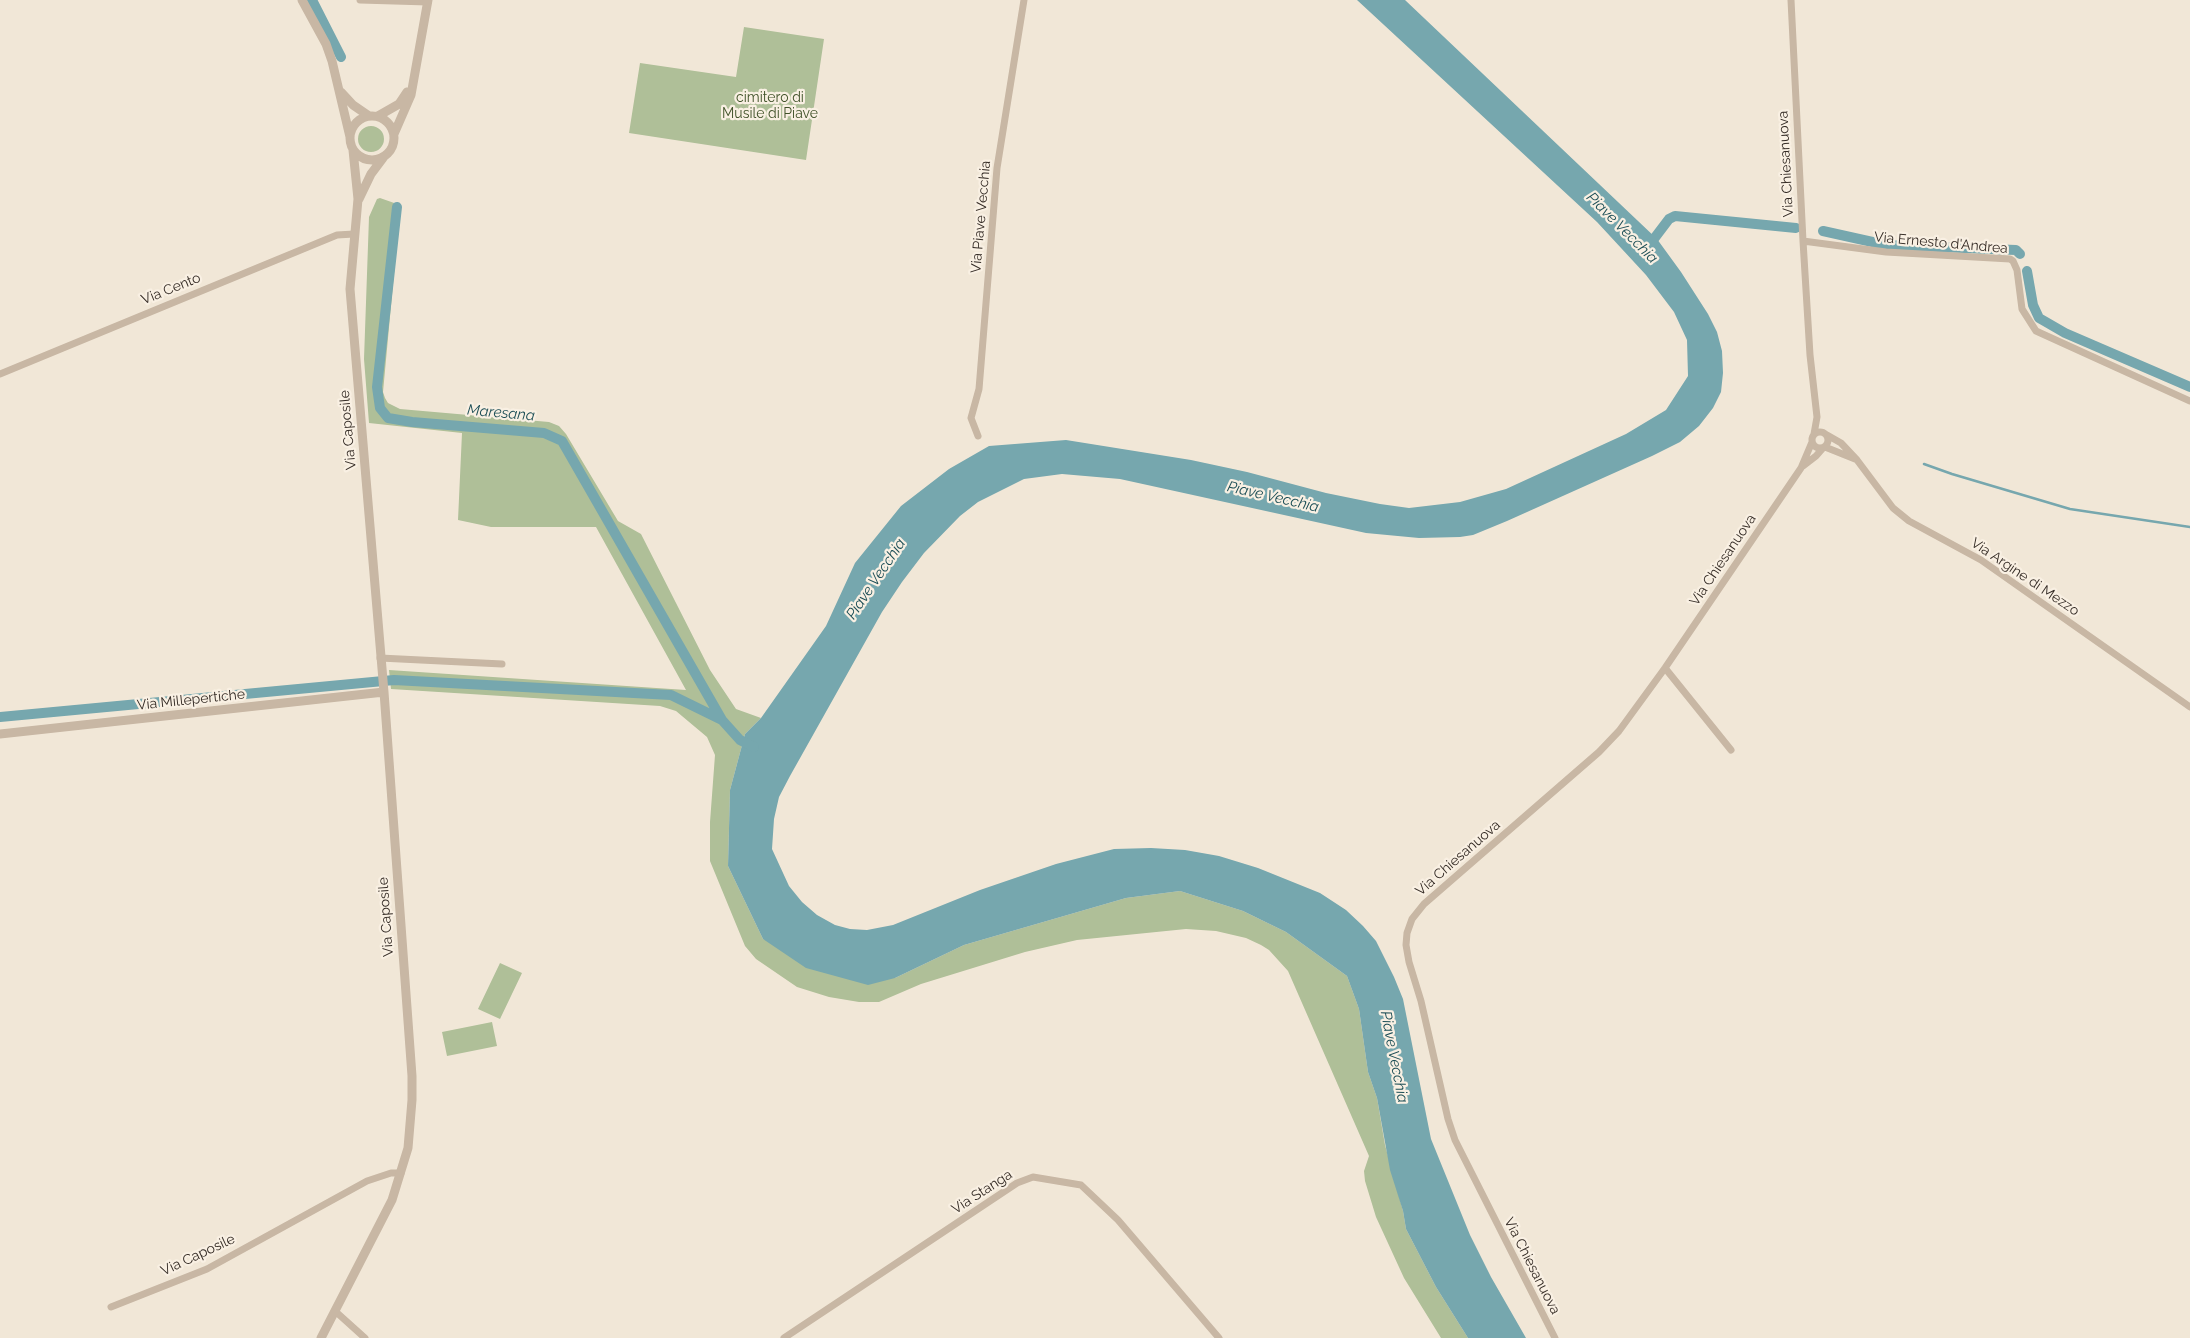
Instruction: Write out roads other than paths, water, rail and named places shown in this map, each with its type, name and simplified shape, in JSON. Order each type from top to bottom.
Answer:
[{"type":"street","points":[[302,0],[326,44],[340,90],[353,150],[366,160],[374,161],[383,158],[393,147],[394,134],[411,95],[428,1],[360,0]]},
{"type":"street","name":"Via Piave Vecchia","points":[[978,436],[971,418],[979,389],[997,168],[1024,0]]},
{"type":"street","name":"Via Chiesanuova","points":[[1555,1338],[1455,1140],[1448,1119],[1409,962],[1406,945],[1407,933],[1412,919],[1424,904],[1609,742],[1629,719],[1801,468],[1813,438],[1816,417],[1803,241],[1791,0]]},
{"type":"street","points":[[350,137],[356,122],[400,104],[411,88]]},
{"type":"street","points":[[340,90],[353,105],[389,123],[394,134]]},
{"type":"street","name":"Via Caposile","points":[[321,1338],[392,1200],[401,1173],[411,1124],[412,1076],[350,289],[358,199],[353,150]]},
{"type":"street","name":"Via Caposile","points":[[358,199],[371,174],[383,158]]},
{"type":"street","name":"Via Cento","points":[[0,374],[337,235],[354,234]]},
{"type":"street","name":"Via Ernesto d'Andrea","points":[[1803,241],[1886,252],[2010,259],[2018,270],[2022,309],[2036,332],[2190,401]]},
{"type":"street","name":"Via Chiesanuova","points":[[1816,417],[1825,434]]},
{"type":"street","points":[[1824,448],[1828,440],[1825,434],[1820,432],[1813,438],[1816,448],[1824,448],[1857,460]]},
{"type":"street","name":"Via Argine di Mezzo","points":[[1825,434],[1841,444],[1857,460],[1893,508],[1909,521],[1981,560],[2190,706]]},
{"type":"street","name":"Via Chiesanuova","points":[[1801,468],[1824,448]]},
{"type":"street","points":[[380,658],[502,664]]},
{"type":"street","points":[[1665,668],[1731,750]]},
{"type":"street","name":"Via Millepertiche","points":[[0,734],[383,689]]},
{"type":"street","name":"Via Caposile","points":[[111,1307],[207,1269],[367,1181],[390,1173],[401,1173]]},
{"type":"street","name":"Via Stanga","points":[[784,1338],[1017,1183],[1033,1177],[1081,1185],[1087,1190],[1118,1220],[1219,1338]]},
{"type":"street","points":[[335,1311],[365,1338]]},
{"type":"water","name":"Piave Vecchia","points":[[1357,0],[1405,0],[1657,239],[1681,272],[1708,314],[1717,332],[1722,351],[1723,373],[1721,392],[1713,408],[1699,426],[1680,442],[1507,521],[1473,535],[1460,537],[1419,538],[1366,533],[1120,479],[1062,474],[1024,479],[978,502],[960,516],[924,553],[902,582],[882,612],[779,797],[774,819],[772,849],[789,886],[802,902],[817,915],[835,925],[850,929],[867,930],[893,925],[980,890],[1056,864],[1114,849],[1151,848],[1185,850],[1219,856],[1258,868],[1320,893],[1346,910],[1363,926],[1376,941],[1394,977],[1403,999],[1431,1139],[1470,1235],[1491,1277],[1526,1338],[1468,1338],[1436,1287],[1406,1229],[1403,1211],[1390,1170],[1377,1098],[1368,1072],[1359,1009],[1347,976],[1286,932],[1243,911],[1180,891],[1126,898],[964,945],[895,978],[868,985],[806,968],[763,939],[728,866],[730,790],[745,734],[761,718],[826,626],[855,563],[901,506],[949,469],[989,446],[1066,440],[1191,460],[1247,472],[1326,493],[1409,508],[1460,502],[1506,489],[1626,434],[1666,410],[1688,376],[1687,340],[1674,312],[1646,275],[1597,222]]},
{"type":"waterway","name":"Maresana","points":[[312,0],[341,57]]},
{"type":"waterway","name":"Maresana","points":[[397,207],[377,387],[380,408],[388,418],[412,422],[544,433],[562,441],[722,720]]},
{"type":"waterway","name":"Piave Vecchia","points":[[1647,248],[1669,219],[1675,216],[1796,228]]},
{"type":"waterway","points":[[1823,231],[1886,245],[2016,250],[2020,254]]},
{"type":"waterway","points":[[2027,271],[2033,305],[2039,318],[2065,333],[2190,387]]},
{"type":"waterway","points":[[1924,464],[2070,509],[2190,527]]},
{"type":"waterway","points":[[0,717],[394,680],[671,695],[722,720],[740,740],[754,747]]},
{"type":"park label","name":"cimitero di Musile di Piave","points":[[770,106]]}]
